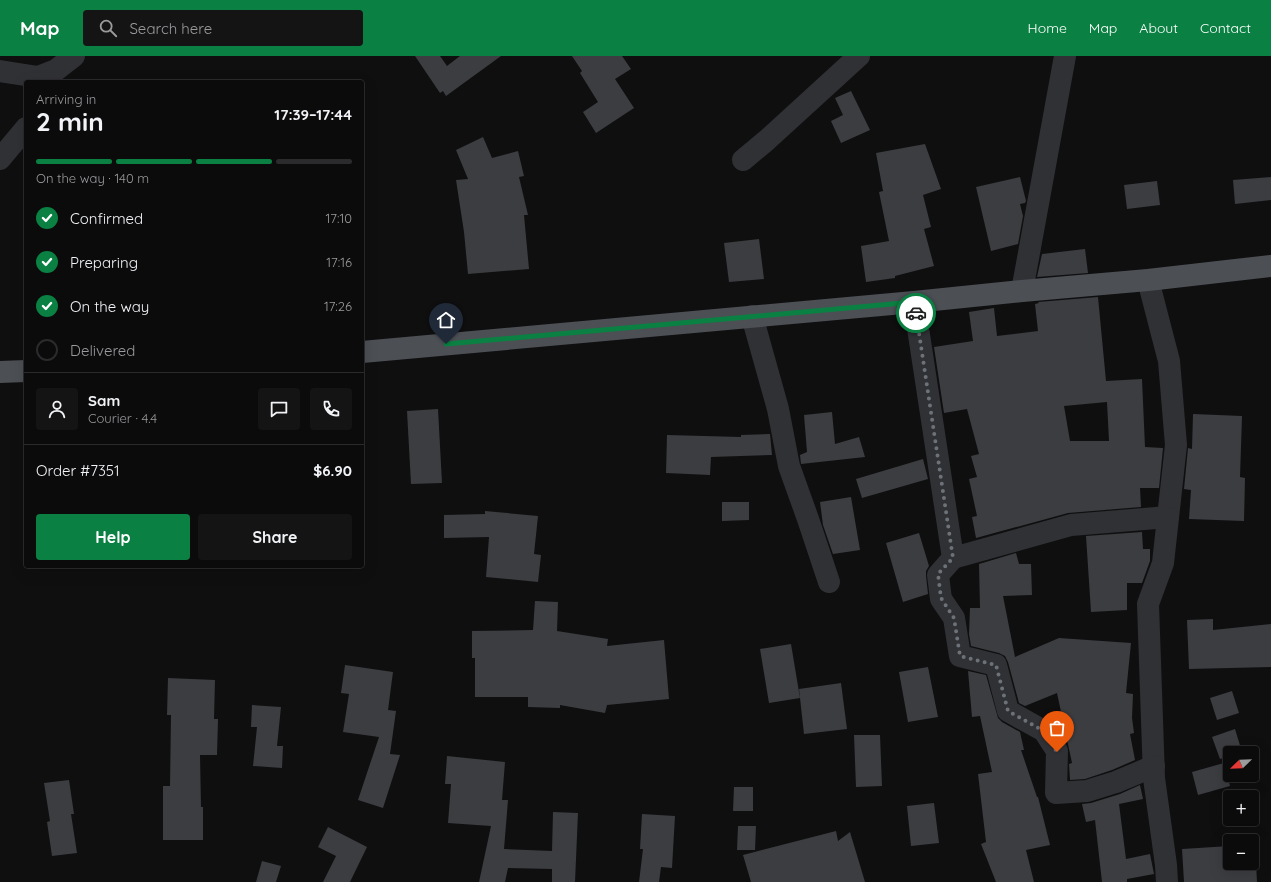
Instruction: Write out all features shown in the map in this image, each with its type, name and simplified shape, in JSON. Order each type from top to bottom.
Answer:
[{"type":"main road","points":[[364,352],[1148,280],[1271,266]]},
{"type":"main road","points":[[0,372],[24,371]]},
{"type":"street","points":[[0,71],[38,77],[54,76],[74,56]]},
{"type":"street","points":[[743,160],[859,56]]},
{"type":"street","points":[[1022,291],[1064,56]]},
{"type":"street","points":[[0,159],[24,130]]},
{"type":"street","points":[[1148,280],[1170,361],[1176,444],[1162,563],[1148,604],[1154,778],[1167,882]]},
{"type":"street","points":[[914,302],[953,558]]},
{"type":"street","points":[[752,316],[778,409],[789,466],[829,582]]},
{"type":"street","points":[[1154,766],[1116,782],[1087,791],[1056,793],[1057,752],[1044,731],[1008,711],[996,665],[960,656],[954,618],[941,598],[938,574],[953,558],[1071,525],[1168,517]]},
{"type":"building","points":[[415,56],[440,56],[447,66],[460,56],[501,56],[446,96],[443,91],[440,93]]},
{"type":"building","points":[[572,56],[622,56],[631,69],[615,79],[634,108],[596,133],[583,112],[598,102],[580,73],[582,71]]},
{"type":"building","points":[[851,91],[870,130],[841,143],[831,121],[843,115],[835,98]]},
{"type":"building","points":[[483,137],[492,158],[518,151],[524,176],[519,177],[528,215],[524,215],[529,269],[468,274],[464,232],[456,180],[468,179],[456,150]]},
{"type":"building","points":[[925,144],[941,189],[923,195],[931,227],[924,229],[934,266],[895,276],[895,278],[866,282],[861,246],[889,241],[879,192],[883,191],[876,153]]},
{"type":"building","points":[[1020,177],[1026,201],[1025,203],[1020,204],[1023,216],[1018,244],[991,251],[976,187]]},
{"type":"building","points":[[1271,177],[1271,200],[1235,204],[1233,180]]},
{"type":"building","points":[[1157,181],[1160,205],[1127,209],[1124,185]]},
{"type":"building","points":[[759,239],[764,279],[729,282],[724,243]]},
{"type":"building","points":[[1085,249],[1088,273],[1037,277],[1042,254]]},
{"type":"building","points":[[1098,297],[1106,381],[1142,379],[1145,447],[1163,448],[1159,488],[1140,488],[1141,507],[1068,513],[976,538],[972,517],[977,516],[969,479],[977,477],[971,456],[979,454],[967,409],[944,413],[934,347],[973,341],[969,312],[994,308],[997,336],[1038,331],[1035,304],[1039,303],[1038,302]],"holes":[[[1107,402],[1109,441],[1070,441],[1064,406]]]},
{"type":"building","points":[[438,409],[442,483],[411,484],[407,411]]},
{"type":"building","points":[[832,412],[835,444],[859,437],[865,457],[801,464],[800,455],[807,452],[804,415]]},
{"type":"building","points":[[1193,414],[1242,416],[1240,477],[1245,478],[1244,521],[1189,519],[1191,490],[1184,489],[1188,448],[1192,449]]},
{"type":"building","points":[[770,434],[772,455],[711,457],[710,475],[666,473],[667,435],[741,437],[741,435]]},
{"type":"building","points":[[923,459],[928,479],[862,498],[856,479]]},
{"type":"building","points":[[851,497],[860,550],[833,554],[823,525],[820,502]]},
{"type":"building","points":[[722,502],[749,502],[749,520],[722,521]]},
{"type":"building","points":[[485,511],[538,516],[534,554],[541,555],[538,582],[486,577],[489,537],[444,538],[444,515],[485,514]]},
{"type":"building","points":[[1142,532],[1143,549],[1150,549],[1150,561],[1142,583],[1127,583],[1127,610],[1091,612],[1086,536]]},
{"type":"building","points":[[919,533],[929,566],[926,571],[928,594],[903,602],[886,543]]},
{"type":"building","points":[[1016,553],[1019,564],[1031,564],[1032,595],[1003,596],[1015,657],[1059,638],[1131,643],[1126,693],[1133,694],[1132,718],[1134,733],[1130,734],[1135,760],[1085,779],[1070,780],[1069,764],[1072,763],[1057,693],[1025,706],[1019,703],[1005,656],[971,646],[969,634],[970,608],[980,608],[979,564]]},
{"type":"building","points":[[535,601],[558,602],[557,631],[608,639],[607,646],[664,640],[669,699],[607,705],[605,713],[560,705],[560,708],[528,707],[528,697],[475,697],[475,658],[472,658],[472,631],[533,630]]},
{"type":"building","points":[[1213,619],[1213,630],[1271,624],[1271,667],[1189,669],[1187,620]]},
{"type":"building","points":[[791,644],[800,698],[769,703],[760,649]]},
{"type":"building","points":[[345,665],[393,672],[388,710],[396,711],[390,754],[400,755],[383,808],[358,800],[379,737],[343,732],[349,694],[341,693]]},
{"type":"building","points":[[928,667],[938,717],[908,722],[899,672]]},
{"type":"building","points":[[968,671],[986,675],[998,718],[1002,722],[1020,732],[1024,750],[1021,750],[1038,797],[1050,845],[1026,850],[1034,882],[996,882],[981,844],[986,842],[978,774],[992,772],[980,716],[972,717]]},
{"type":"building","points":[[168,678],[215,680],[214,719],[218,719],[217,755],[200,755],[203,840],[163,840],[163,786],[170,786],[171,715],[167,715]]},
{"type":"building","points":[[841,683],[847,729],[804,734],[799,689]]},
{"type":"building","points":[[1232,691],[1239,713],[1217,720],[1210,698]]},
{"type":"building","points":[[252,705],[281,707],[277,746],[283,746],[282,768],[253,766],[257,727],[251,727]]},
{"type":"building","points":[[1235,729],[1240,746],[1223,746],[1223,758],[1220,759],[1212,737]]},
{"type":"building","points":[[854,735],[880,735],[882,786],[856,787]]},
{"type":"building","points":[[447,756],[505,762],[502,800],[508,800],[504,849],[552,851],[553,812],[578,813],[575,882],[552,882],[552,869],[508,868],[505,882],[479,882],[491,826],[448,823],[451,784],[445,784]]},
{"type":"building","points":[[1223,763],[1223,782],[1229,782],[1230,786],[1198,795],[1192,772]]},
{"type":"building","points":[[69,780],[74,814],[71,814],[77,853],[52,856],[47,822],[50,821],[44,783]]},
{"type":"building","points":[[1140,785],[1143,799],[1119,804],[1126,859],[1150,854],[1154,874],[1127,879],[1127,882],[1102,882],[1095,820],[1086,822],[1082,804],[1091,803],[1120,794]]},
{"type":"building","points":[[734,787],[753,787],[753,811],[733,811]]},
{"type":"building","points":[[934,803],[939,843],[911,846],[907,806]]},
{"type":"building","points":[[642,814],[675,816],[672,868],[661,867],[659,882],[639,882],[643,849],[640,849]]},
{"type":"building","points":[[738,826],[756,826],[755,850],[737,850]]},
{"type":"building","points":[[328,827],[367,847],[350,882],[323,882],[336,856],[318,847]]},
{"type":"building","points":[[836,831],[838,841],[850,832],[865,882],[751,882],[743,855]]},
{"type":"building","points":[[1223,846],[1223,870],[1256,870],[1257,882],[1184,882],[1182,849]]},
{"type":"building","points":[[262,861],[281,866],[276,882],[256,882]]},
{"type":"way so far","points":[[916,313],[953,558],[938,574],[941,598],[954,618],[960,656],[996,665],[1008,711],[1044,731],[1057,752]]},
{"type":"route","points":[[446,344],[914,302],[916,313]]}]
